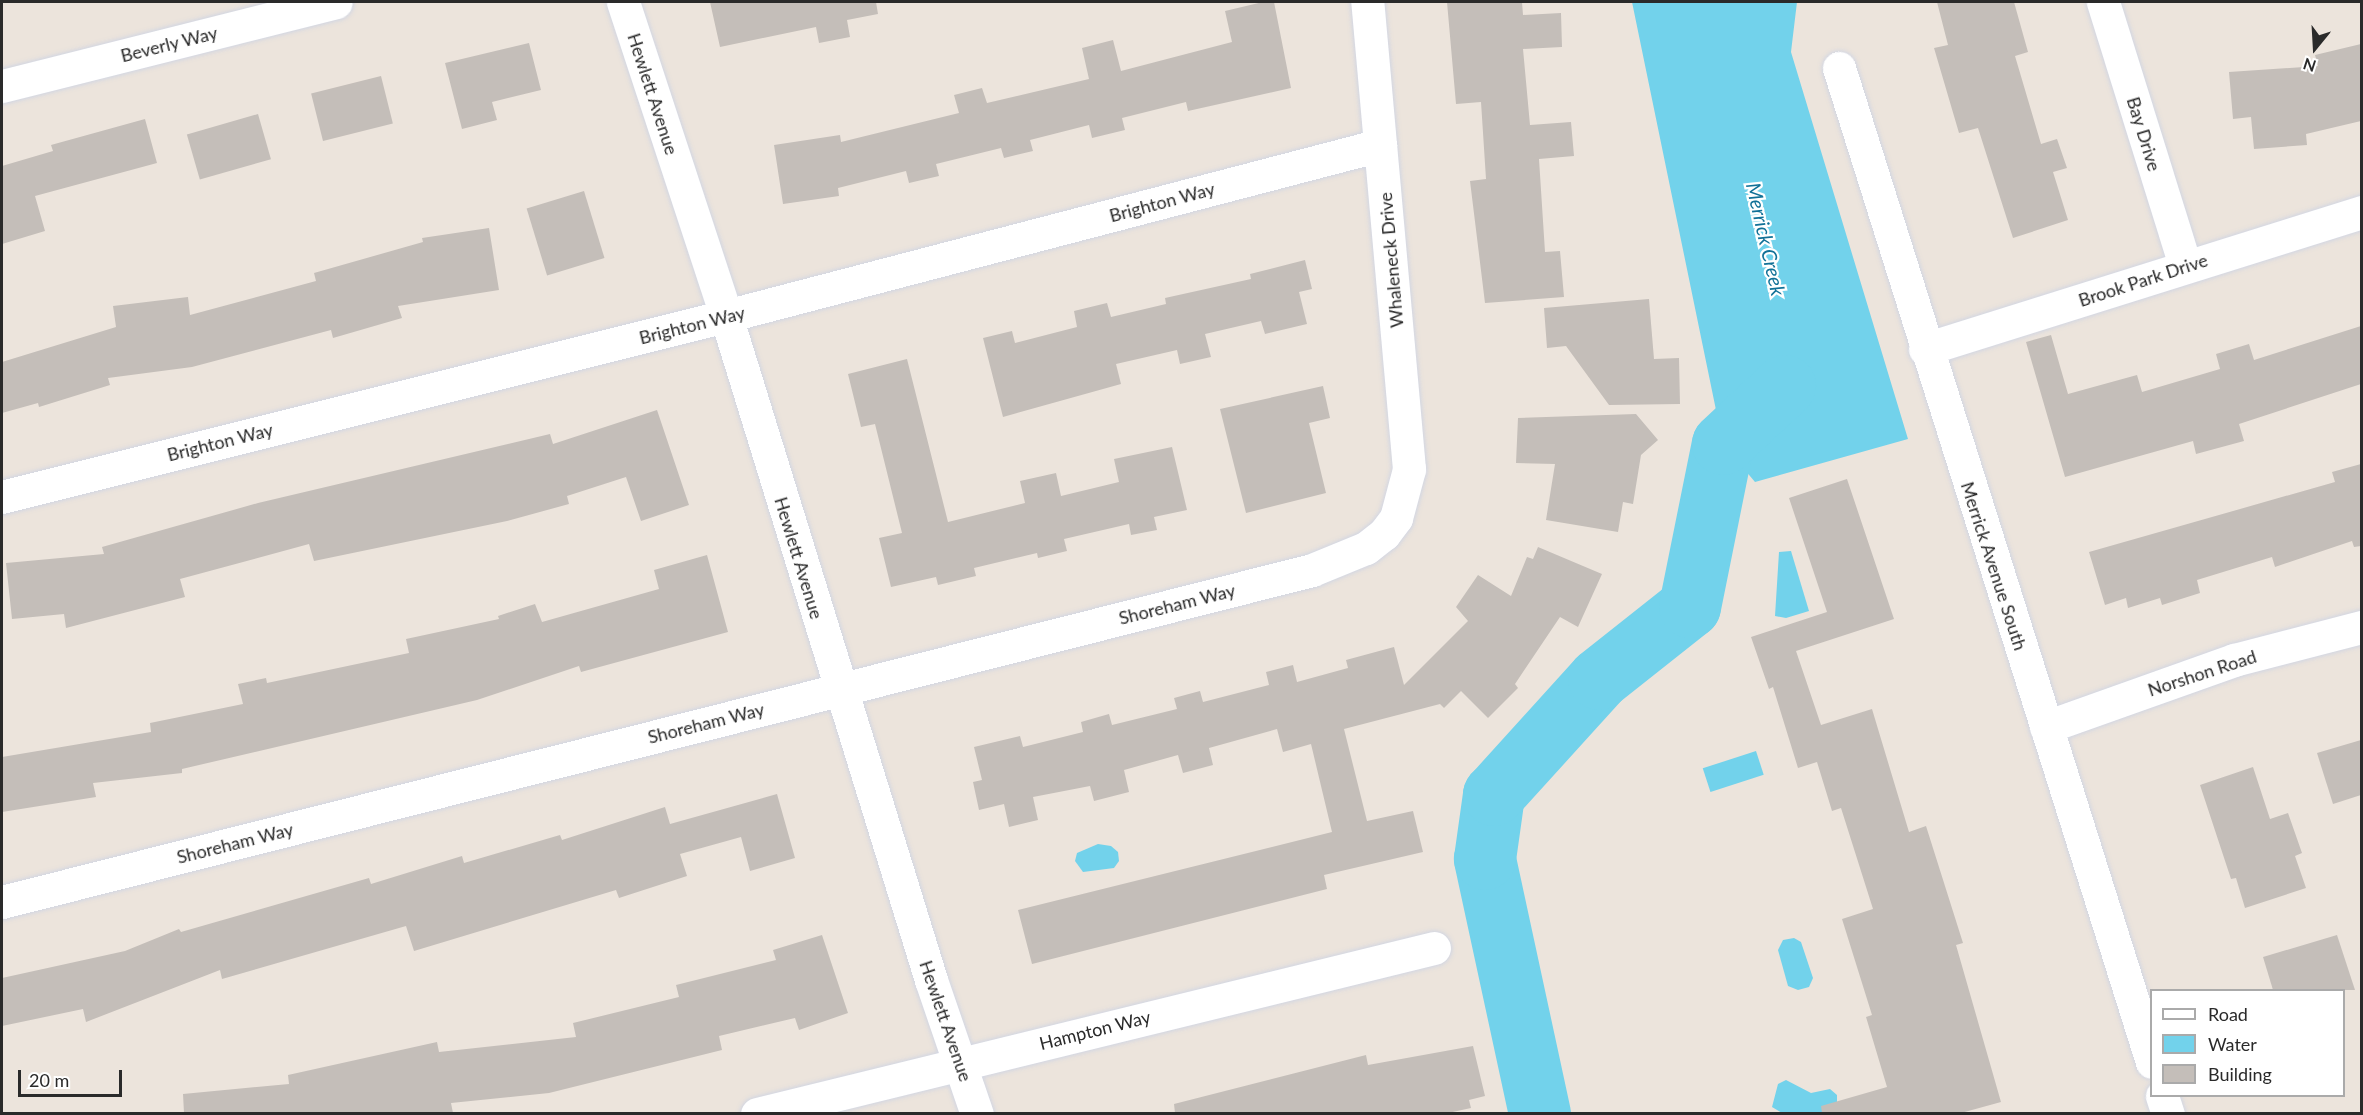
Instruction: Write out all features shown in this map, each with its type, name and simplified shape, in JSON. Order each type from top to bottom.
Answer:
[{"type":"street","name":"Beverly Way","points":[[2,86],[336,2]]},
{"type":"street","name":"Hewlett Avenue","points":[[623,2],[726,316],[839,689],[977,1113]]},
{"type":"street","name":"Whaleneck Drive","points":[[1367,2],[1409,469],[1396,518]]},
{"type":"street","name":"Bay Drive","points":[[2103,2],[2185,266]]},
{"type":"street","name":"Merrick Avenue South","points":[[1839,68],[1925,349],[2150,1059]]},
{"type":"street","name":"Brighton Way","points":[[2,496],[726,316],[1380,145]]},
{"type":"street","name":"Brook Park Drive","points":[[1925,349],[2361,212]]},
{"type":"street","name":"Shoreham Way","points":[[2,902],[1312,570],[1366,548],[1384,534],[1396,518]]},
{"type":"street","name":"Norshon Road","points":[[2046,727],[2234,660],[2361,627]]},
{"type":"street","name":"Hampton Way","points":[[757,1113],[1434,948]]},
{"type":"street","points":[[2163,1097],[2168,1113]]},
{"type":"water","name":"Merrick Creek","points":[[1632,2],[1797,2],[1791,52],[1908,439],[1755,482],[1723,444]]},
{"type":"water","points":[[1791,551],[1809,611],[1786,618],[1775,616],[1779,552]]},
{"type":"water","points":[[1756,751],[1764,775],[1710,792],[1703,768]]},
{"type":"water","points":[[1098,844],[1111,846],[1118,852],[1119,861],[1114,868],[1083,872],[1075,861],[1077,853]]},
{"type":"water","points":[[1794,938],[1801,942],[1813,978],[1809,987],[1798,990],[1788,986],[1778,950],[1783,940]]},
{"type":"water","points":[[1786,1080],[1811,1093],[1830,1089],[1837,1095],[1837,1109],[1834,1113],[1782,1113],[1772,1107],[1778,1084]]},
{"type":"building","points":[[710,2],[876,2],[878,14],[847,20],[850,37],[819,43],[816,27],[720,47]]},
{"type":"building","points":[[1263,2],[1274,2],[1291,88],[1188,111],[1186,102],[1122,118],[1125,130],[1092,138],[1089,125],[1030,140],[1033,151],[1004,158],[1001,148],[936,164],[939,176],[909,183],[906,171],[838,188],[839,196],[783,204],[774,145],[840,135],[841,142],[959,113],[954,95],[982,88],[987,103],[1089,79],[1082,48],[1113,40],[1121,71],[1232,42],[1225,11]]},
{"type":"building","points":[[1447,2],[1522,2],[1523,15],[1561,13],[1562,47],[1523,49],[1530,125],[1571,122],[1574,156],[1539,159],[1545,252],[1560,251],[1564,297],[1485,303],[1470,181],[1486,179],[1481,102],[1456,104]]},
{"type":"building","points":[[1937,2],[2014,2],[2028,52],[2015,56],[2041,144],[2057,139],[2067,168],[2053,172],[2068,220],[2013,238],[1978,128],[1959,133],[1934,48],[1948,45]]},
{"type":"building","points":[[529,43],[541,90],[492,102],[497,120],[462,129],[445,63]]},
{"type":"building","points":[[2361,44],[2361,121],[2306,134],[2307,145],[2254,149],[2251,117],[2233,119],[2229,72],[2318,66],[2315,55]]},
{"type":"building","points":[[381,76],[393,124],[323,141],[311,93]]},
{"type":"building","points":[[258,114],[271,159],[200,180],[187,134]]},
{"type":"building","points":[[145,119],[157,163],[35,196],[45,231],[2,244],[2,166],[53,151],[51,145]]},
{"type":"building","points":[[584,191],[604,258],[547,275],[527,209]]},
{"type":"building","points":[[489,228],[499,290],[398,306],[402,318],[333,338],[331,330],[192,367],[108,378],[110,385],[39,407],[38,403],[2,413],[2,362],[116,327],[113,306],[188,297],[190,315],[316,281],[314,273],[423,242],[422,238]]},
{"type":"building","points":[[1305,260],[1312,289],[1299,292],[1307,324],[1265,334],[1261,321],[1205,334],[1211,357],[1180,364],[1177,350],[1116,364],[1121,384],[1003,417],[983,338],[1012,331],[1015,343],[1077,327],[1074,311],[1107,303],[1111,317],[1166,304],[1165,298],[1251,279],[1250,274]]},
{"type":"building","points":[[1649,299],[1654,359],[1679,358],[1680,404],[1609,405],[1566,346],[1547,348],[1544,308]]},
{"type":"building","points":[[2361,326],[2361,384],[2239,424],[2244,441],[2196,454],[2193,441],[2065,477],[2026,342],[2051,335],[2068,394],[2137,375],[2142,392],[2220,369],[2216,354],[2249,344],[2254,360]]},
{"type":"building","points":[[907,359],[948,522],[1025,503],[1020,481],[1056,473],[1061,496],[1119,482],[1114,459],[1172,447],[1187,510],[1154,517],[1157,530],[1131,535],[1129,524],[1064,539],[1067,551],[1038,558],[1037,553],[974,568],[976,576],[938,585],[936,577],[891,587],[879,538],[902,533],[875,424],[861,427],[848,374]]},
{"type":"building","points":[[1323,386],[1330,418],[1309,423],[1326,493],[1246,513],[1220,409]]},
{"type":"building","points":[[657,410],[689,505],[641,521],[626,477],[567,496],[569,504],[507,521],[314,561],[309,544],[180,579],[185,597],[66,628],[64,614],[12,619],[6,563],[104,554],[102,547],[258,503],[550,434],[553,444]]},
{"type":"building","points":[[1636,414],[1658,440],[1641,455],[1633,504],[1623,502],[1618,532],[1546,520],[1555,464],[1516,463],[1518,418]]},
{"type":"building","points":[[2361,464],[2361,546],[2354,547],[2352,541],[2275,567],[2272,557],[2197,580],[2200,593],[2162,605],[2160,598],[2128,608],[2126,598],[2105,605],[2089,552],[2335,482],[2332,472]]},
{"type":"building","points":[[1847,479],[1894,619],[1796,651],[1821,725],[1872,709],[1909,832],[1926,826],[1963,943],[1956,945],[2001,1102],[1961,1113],[1822,1113],[1821,1106],[1887,1087],[1866,1017],[1872,1015],[1842,919],[1873,909],[1841,808],[1832,811],[1817,762],[1798,768],[1773,687],[1769,689],[1751,637],[1827,612],[1789,498]]},
{"type":"building","points":[[1538,547],[1602,574],[1578,627],[1560,617],[1515,684],[1518,688],[1488,718],[1461,691],[1444,708],[1440,704],[1344,729],[1367,821],[1413,811],[1423,852],[1324,875],[1327,889],[1032,964],[1018,910],[1332,832],[1311,744],[1283,752],[1277,729],[1209,748],[1213,765],[1183,773],[1178,755],[1124,770],[1129,792],[1094,801],[1090,786],[1033,797],[1038,820],[1009,827],[1004,804],[979,810],[973,782],[982,780],[974,747],[1020,736],[1023,747],[1083,732],[1081,722],[1109,714],[1112,725],[1177,709],[1174,698],[1200,691],[1203,702],[1269,685],[1266,672],[1293,665],[1297,682],[1348,668],[1346,660],[1394,647],[1404,685],[1468,621],[1456,607],[1478,575],[1511,596],[1527,557],[1533,559]]},
{"type":"building","points":[[707,555],[728,632],[581,672],[579,666],[477,700],[182,769],[182,773],[93,783],[96,797],[2,812],[2,757],[151,732],[150,723],[243,704],[238,684],[266,678],[267,683],[409,653],[406,639],[499,619],[498,616],[535,604],[542,622],[659,589],[654,570]]},
{"type":"building","points":[[2361,740],[2361,795],[2333,804],[2317,753]]},
{"type":"building","points":[[2253,767],[2270,819],[2288,813],[2302,853],[2295,856],[2306,888],[2245,908],[2236,878],[2231,879],[2200,785]]},
{"type":"building","points":[[777,794],[795,858],[750,871],[741,837],[680,854],[687,876],[619,898],[616,890],[414,951],[406,926],[222,979],[220,970],[86,1022],[83,1009],[2,1026],[2,978],[125,951],[179,929],[181,932],[369,878],[371,884],[462,856],[464,863],[560,835],[562,840],[665,807],[670,824]]},
{"type":"building","points":[[822,935],[848,1013],[799,1030],[795,1018],[719,1036],[722,1050],[549,1093],[451,1103],[453,1113],[184,1113],[183,1094],[289,1084],[288,1075],[437,1042],[439,1052],[576,1037],[573,1023],[679,997],[676,985],[776,960],[773,950]]},
{"type":"building","points":[[2337,935],[2355,990],[2273,989],[2263,957]]},
{"type":"building","points":[[1473,1046],[1485,1096],[1469,1100],[1471,1108],[1448,1113],[1175,1113],[1174,1104],[1366,1055],[1368,1065]]},
{"type":"waterway","points":[[1540,1114],[1485,859],[1494,795],[1599,679],[1690,607],[1723,444],[1785,386]]}]
